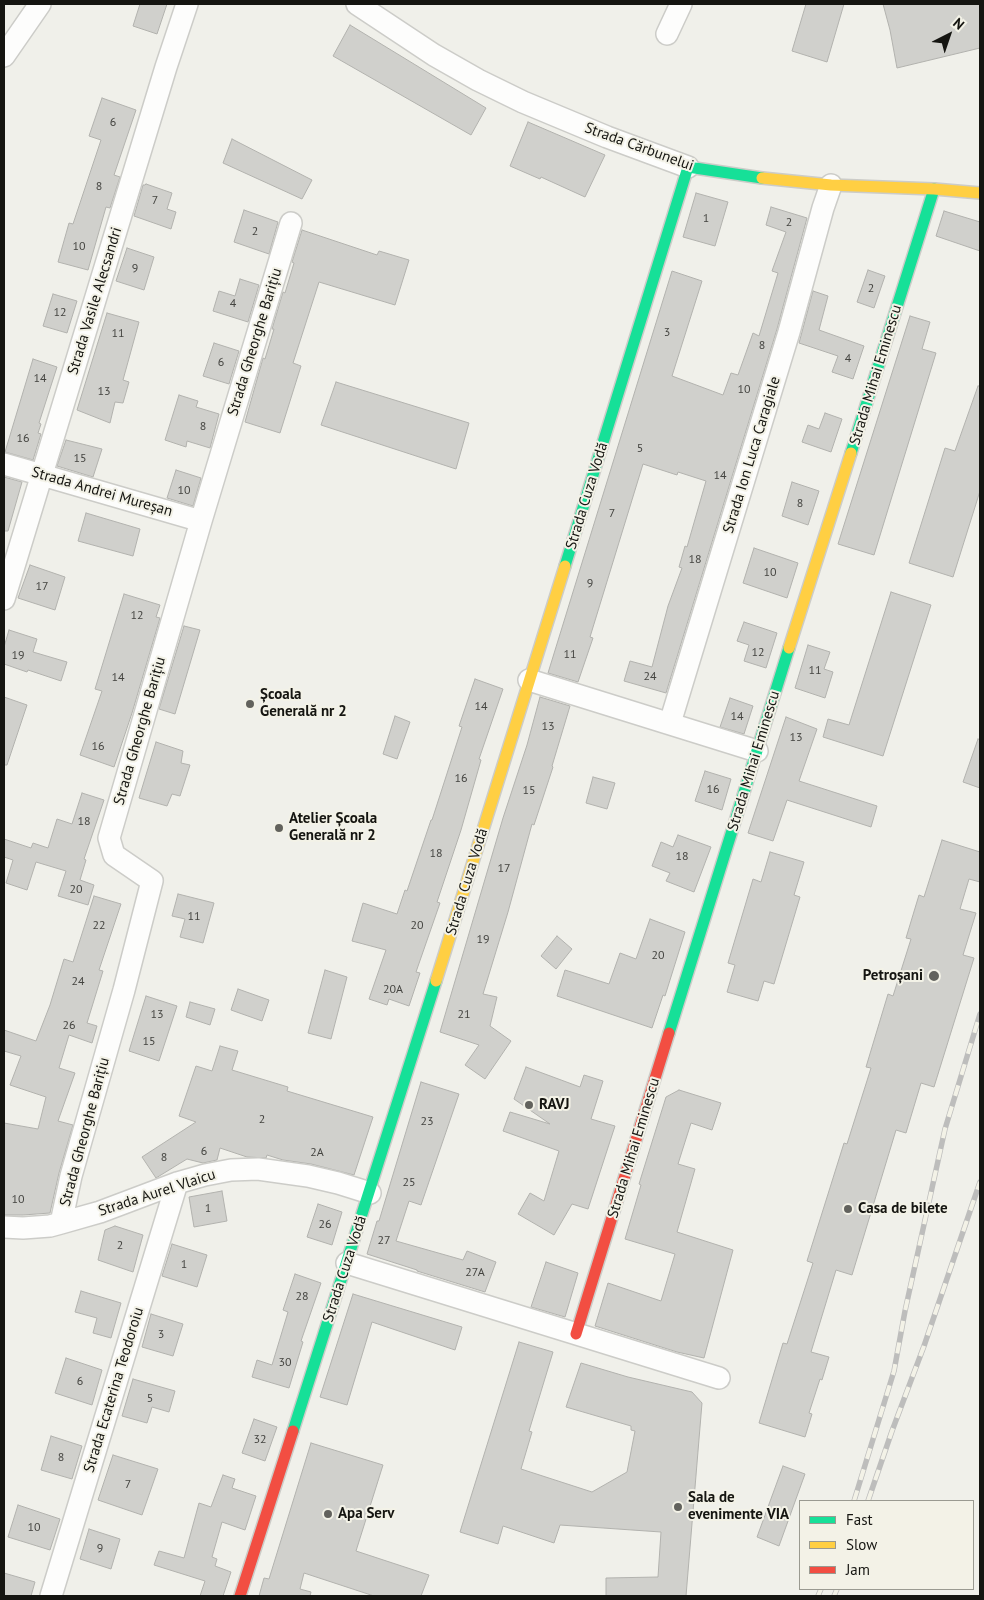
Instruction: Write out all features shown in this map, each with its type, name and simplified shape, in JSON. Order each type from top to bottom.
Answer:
[{"type":"main road","name":"Strada Cărbunelui","points":[[688,167],[735,175],[831,185],[934,189],[980,193]]},
{"type":"main road","name":"Strada Cuza Vodă","points":[[240,1596],[370,1193],[688,167]]},
{"type":"main road","name":"Strada Mihai Eminescu","points":[[576,1334],[934,189]]},
{"type":"street","points":[[4,56],[40,4]]},
{"type":"street","name":"Strada Vasile Alecsandri","points":[[4,599],[187,4]]},
{"type":"street","name":"Strada Cărbunelui","points":[[357,4],[434,55],[485,84],[607,137],[688,167]]},
{"type":"street","points":[[667,34],[681,4]]},
{"type":"street","name":"Strada Ion Luca Caragiale","points":[[670,723],[789,332],[831,185]]},
{"type":"street","name":"Strada Gheorghe Barițiu","points":[[61,1223],[71,1176],[124,990],[152,881],[114,855],[109,838],[201,521],[291,223]]},
{"type":"street","name":"Strada Andrei Mureșan","points":[[4,464],[201,521]]},
{"type":"street","points":[[530,680],[757,751]]},
{"type":"street","name":"Strada Aurel Vlaicu","points":[[4,1227],[50,1226],[100,1212],[177,1183],[231,1170],[258,1169],[308,1176],[370,1193]]},
{"type":"street","name":"Strada Ecaterina Teodoroiu","points":[[50,1596],[177,1183]]},
{"type":"street","points":[[347,1263],[719,1378]]},
{"type":"building","points":[[140,4],[167,4],[157,34],[133,26]]},
{"type":"building","points":[[806,4],[844,4],[827,62],[792,51]]},
{"type":"building","points":[[883,4],[980,4],[980,48],[897,68]]},
{"type":"building","points":[[350,25],[486,108],[471,135],[333,56]]},
{"type":"building","points":[[102,98],[136,110],[114,175],[120,177],[110,208],[106,207],[88,270],[58,262],[69,223],[73,224],[101,140],[89,136]]},
{"type":"building","points":[[528,122],[605,155],[585,197],[541,177],[540,179],[510,166]]},
{"type":"building","points":[[232,139],[312,180],[302,199],[223,163]]},
{"type":"building","points":[[146,184],[172,193],[167,209],[176,212],[171,229],[134,216],[143,185]]},
{"type":"building","points":[[696,193],[728,202],[715,246],[683,237]]},
{"type":"building","points":[[771,207],[807,218],[777,329],[666,693],[624,681],[630,661],[652,667],[668,606],[682,568],[679,567],[685,546],[687,547],[706,481],[678,472],[677,475],[643,464],[590,637],[593,638],[578,682],[548,673],[672,271],[702,281],[672,376],[723,395],[731,373],[738,375],[753,333],[759,336],[778,273],[772,271],[786,232],[766,225]]},
{"type":"building","points":[[244,210],[278,222],[269,254],[234,242]]},
{"type":"building","points":[[944,211],[980,222],[980,251],[936,236]]},
{"type":"building","points":[[302,230],[377,255],[379,251],[409,260],[395,305],[319,282],[293,363],[301,366],[280,433],[245,422],[263,358],[265,359],[274,329],[272,329],[283,292],[285,293],[294,263],[292,262]]},
{"type":"building","points":[[127,248],[154,257],[144,290],[116,281]]},
{"type":"building","points":[[868,270],[885,276],[874,308],[857,302]]},
{"type":"building","points":[[240,279],[259,285],[248,322],[213,311],[219,291],[235,296]]},
{"type":"building","points":[[813,291],[828,296],[819,330],[864,346],[853,379],[832,372],[838,356],[799,343]]},
{"type":"building","points":[[53,294],[77,301],[67,333],[43,326]]},
{"type":"building","points":[[107,313],[139,322],[123,380],[129,382],[123,403],[115,402],[110,423],[77,410]]},
{"type":"building","points":[[910,316],[930,322],[922,349],[936,353],[874,555],[838,544]]},
{"type":"building","points":[[214,343],[239,351],[229,384],[203,376]]},
{"type":"building","points":[[33,359],[57,367],[39,423],[41,424],[38,433],[41,434],[33,460],[5,452]]},
{"type":"building","points":[[336,382],[469,423],[456,469],[321,425]]},
{"type":"building","points":[[978,386],[980,386],[980,491],[953,577],[909,563],[945,448],[955,451]]},
{"type":"building","points":[[179,395],[198,401],[196,407],[219,414],[210,448],[187,441],[186,447],[165,440]]},
{"type":"building","points":[[825,413],[842,419],[831,452],[802,442],[808,425],[819,429]]},
{"type":"building","points":[[66,440],[102,449],[93,477],[57,466]]},
{"type":"building","points":[[176,470],[201,478],[193,506],[167,498]]},
{"type":"building","points":[[4,477],[22,482],[8,531],[4,531]]},
{"type":"building","points":[[792,482],[819,491],[808,525],[782,516]]},
{"type":"building","points":[[86,513],[140,529],[133,556],[78,541]]},
{"type":"building","points":[[754,548],[798,563],[787,598],[743,583]]},
{"type":"building","points":[[30,565],[65,577],[55,610],[18,598]]},
{"type":"building","points":[[891,592],[931,605],[883,756],[823,737],[828,719],[849,725]]},
{"type":"building","points":[[124,594],[160,605],[156,617],[160,618],[114,767],[80,755],[102,691],[95,689]]},
{"type":"building","points":[[744,622],[777,633],[766,668],[744,661],[749,645],[737,641]]},
{"type":"building","points":[[184,626],[200,630],[175,714],[159,709]]},
{"type":"building","points":[[9,630],[37,639],[33,652],[67,662],[61,681],[4,664],[4,647]]},
{"type":"building","points":[[808,645],[830,652],[824,669],[833,672],[825,698],[795,688]]},
{"type":"building","points":[[475,679],[503,689],[479,759],[481,760],[461,830],[437,902],[440,903],[416,972],[420,973],[409,1006],[389,999],[387,1005],[369,999],[386,950],[352,941],[363,903],[397,914],[432,820],[462,727],[459,726]]},
{"type":"building","points":[[4,697],[27,705],[7,765],[4,765]]},
{"type":"building","points":[[540,697],[570,706],[553,767],[534,825],[532,824],[483,994],[497,997],[490,1026],[511,1041],[485,1079],[465,1065],[479,1045],[440,1032]]},
{"type":"building","points":[[730,698],[753,706],[744,734],[720,727]]},
{"type":"building","points":[[395,716],[410,722],[397,759],[383,754]]},
{"type":"building","points":[[786,717],[817,729],[799,781],[877,806],[871,827],[787,800],[773,841],[748,833]]},
{"type":"building","points":[[978,739],[980,740],[980,788],[963,782]]},
{"type":"building","points":[[156,742],[183,751],[181,763],[190,765],[180,796],[172,794],[167,806],[139,798]]},
{"type":"building","points":[[705,771],[731,779],[722,810],[695,801]]},
{"type":"building","points":[[593,777],[615,783],[607,809],[586,803]]},
{"type":"building","points":[[82,793],[104,800],[84,859],[86,860],[80,880],[94,885],[88,905],[58,896],[66,871],[36,862],[27,890],[6,883],[13,860],[4,857],[4,839],[31,848],[33,843],[48,848],[57,819],[72,824]]},
{"type":"building","points":[[678,835],[711,847],[694,892],[666,881],[670,873],[652,866],[661,842],[673,847]]},
{"type":"building","points":[[942,840],[980,852],[980,882],[969,879],[960,909],[976,913],[963,955],[974,958],[934,1087],[921,1083],[906,1133],[896,1130],[852,1275],[836,1270],[811,1352],[829,1357],[809,1413],[812,1414],[805,1437],[759,1423],[783,1343],[787,1344],[813,1263],[807,1261],[844,1143],[847,1144],[871,1068],[866,1067],[888,994],[893,996],[911,939],[906,938],[919,895],[924,897]]},
{"type":"building","points":[[770,852],[804,862],[794,895],[800,897],[774,984],[764,981],[758,1001],[727,992],[735,965],[728,963],[753,879],[761,882]]},
{"type":"building","points":[[178,894],[214,903],[203,943],[180,937],[185,919],[172,916]]},
{"type":"building","points":[[94,896],[121,904],[99,970],[103,971],[87,1023],[97,1026],[92,1043],[69,1035],[59,1068],[75,1073],[58,1121],[73,1125],[50,1213],[4,1215],[4,1123],[38,1129],[46,1097],[10,1085],[21,1056],[4,1051],[4,1030],[36,1041],[50,1005],[64,959],[73,962]]},
{"type":"building","points":[[650,919],[685,932],[665,996],[663,995],[652,1028],[557,996],[565,970],[609,984],[620,953],[636,959]]},
{"type":"building","points":[[557,936],[572,949],[556,969],[541,956]]},
{"type":"building","points":[[325,970],[347,977],[331,1039],[308,1033]]},
{"type":"building","points":[[238,989],[269,1000],[262,1021],[231,1010]]},
{"type":"building","points":[[146,996],[177,1006],[159,1061],[129,1051]]},
{"type":"building","points":[[190,1002],[215,1009],[210,1025],[186,1017]]},
{"type":"building","points":[[220,1046],[238,1051],[232,1070],[288,1087],[287,1091],[373,1117],[354,1175],[267,1155],[266,1158],[247,1157],[220,1148],[217,1160],[203,1163],[187,1159],[156,1178],[142,1157],[196,1122],[179,1116],[196,1066],[212,1071]]},
{"type":"building","points":[[526,1067],[580,1087],[584,1075],[603,1081],[591,1119],[615,1126],[588,1209],[572,1204],[554,1235],[518,1214],[530,1193],[544,1201],[559,1151],[503,1131],[510,1112],[550,1124],[514,1099]]},
{"type":"building","points":[[421,1082],[459,1094],[421,1205],[409,1201],[396,1241],[463,1260],[467,1251],[496,1262],[485,1292],[367,1254],[377,1221],[379,1221]]},
{"type":"building","points":[[679,1090],[721,1103],[712,1130],[691,1123],[678,1164],[695,1169],[677,1232],[733,1250],[704,1358],[677,1352],[595,1326],[608,1283],[661,1301],[675,1254],[625,1239],[641,1185],[639,1184],[666,1097]]},
{"type":"building","points":[[222,1191],[227,1221],[194,1227],[189,1197]]},
{"type":"building","points":[[318,1204],[342,1212],[332,1245],[307,1237]]},
{"type":"building","points":[[115,1226],[143,1235],[133,1272],[98,1260],[105,1230]]},
{"type":"building","points":[[172,1244],[207,1255],[197,1287],[162,1276]]},
{"type":"building","points":[[546,1262],[578,1273],[565,1317],[531,1307]]},
{"type":"building","points":[[295,1274],[321,1283],[301,1341],[303,1342],[289,1388],[252,1377],[257,1360],[272,1365],[288,1312],[283,1310]]},
{"type":"building","points":[[81,1291],[121,1303],[111,1338],[93,1333],[97,1318],[75,1312]]},
{"type":"building","points":[[353,1294],[462,1327],[455,1350],[372,1322],[347,1405],[320,1397]]},
{"type":"building","points":[[151,1314],[183,1324],[173,1356],[142,1347]]},
{"type":"building","points":[[519,1342],[553,1352],[529,1431],[532,1432],[521,1469],[592,1492],[627,1472],[635,1431],[631,1430],[631,1426],[566,1407],[581,1363],[628,1377],[692,1392],[702,1403],[686,1596],[606,1596],[606,1578],[658,1577],[661,1532],[560,1525],[554,1543],[503,1526],[498,1544],[460,1532]]},
{"type":"building","points":[[66,1358],[102,1370],[92,1405],[55,1393]]},
{"type":"building","points":[[133,1379],[175,1391],[169,1412],[152,1407],[147,1423],[122,1416]]},
{"type":"building","points":[[254,1419],[277,1427],[265,1461],[242,1453]]},
{"type":"building","points":[[51,1436],[82,1446],[72,1479],[41,1470]]},
{"type":"building","name":"Apa Serv","points":[[311,1443],[383,1465],[356,1551],[429,1575],[421,1596],[374,1596],[304,1573],[300,1589],[311,1592],[310,1596],[259,1596],[264,1578],[269,1579]]},
{"type":"building","points":[[113,1455],[158,1469],[142,1515],[98,1500]]},
{"type":"building","points":[[783,1466],[805,1474],[779,1546],[757,1537]]},
{"type":"building","points":[[223,1475],[235,1479],[232,1488],[256,1496],[245,1530],[222,1522],[212,1557],[217,1559],[215,1566],[231,1572],[223,1596],[200,1596],[205,1581],[154,1565],[159,1551],[184,1558],[199,1503],[211,1507]]},
{"type":"building","points":[[18,1505],[60,1519],[50,1550],[8,1537]]},
{"type":"building","points":[[89,1529],[120,1539],[111,1569],[80,1559]]},
{"type":"building","points":[[4,1573],[35,1582],[31,1596],[4,1596]]},
{"type":"railway","points":[[854,1500],[894,1371],[905,1311],[945,1129],[980,1014]]},
{"type":"railway","points":[[868,1500],[980,1182]]},
{"type":"railway","points":[[818,1596],[821,1590]]},
{"type":"railway","points":[[834,1596],[837,1590]]},
{"type":"traffic: fast","points":[[565,566],[688,167],[762,178]]},
{"type":"traffic: fast","points":[[851,453],[934,189]]},
{"type":"traffic: fast","points":[[669,1033],[789,648]]},
{"type":"traffic: fast","points":[[293,1431],[436,981]]},
{"type":"traffic: slow","points":[[762,178],[831,185],[934,189],[980,193]]},
{"type":"traffic: slow","points":[[789,648],[851,453]]},
{"type":"traffic: slow","points":[[436,981],[565,566]]},
{"type":"traffic: jam","points":[[576,1334],[669,1033]]},
{"type":"traffic: jam","points":[[240,1596],[293,1431]]},
{"type":"place","name":"Școala Generală nr 2","points":[[250,704]]},
{"type":"place","name":"Atelier Școala Generală nr 2","points":[[279,828]]},
{"type":"place","name":"Petroșani","points":[[934,976]]},
{"type":"place","name":"RAVJ","points":[[529,1105]]},
{"type":"place","name":"Casa de bilete","points":[[848,1209]]},
{"type":"place","name":"Sala de evenimente VIA","points":[[678,1507]]},
{"type":"place","name":"Apa Serv","points":[[328,1514]]}]
